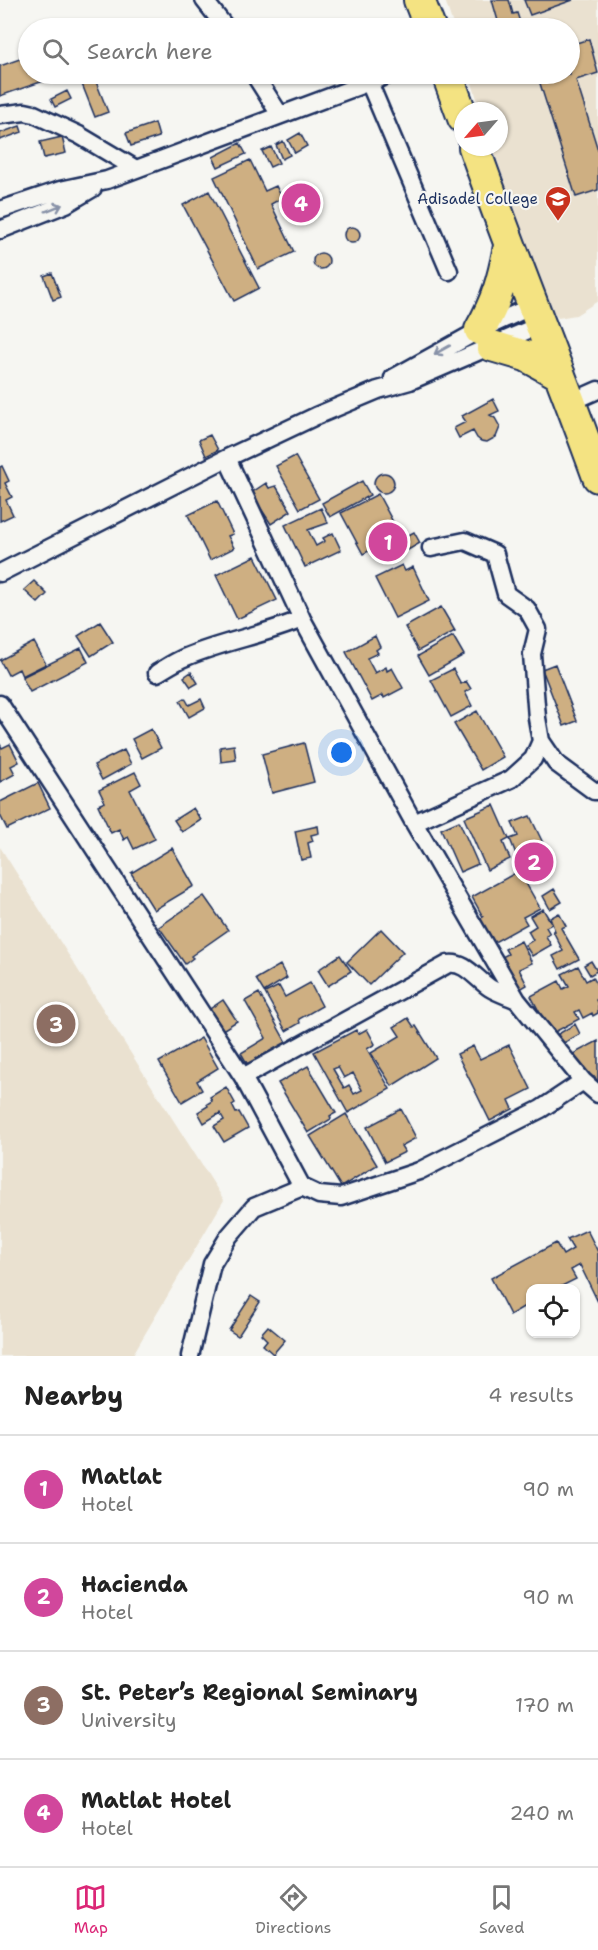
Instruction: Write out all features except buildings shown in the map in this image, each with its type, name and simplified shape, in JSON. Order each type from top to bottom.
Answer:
[{"type":"highway","points":[[419,0],[426,18]]},
{"type":"highway","points":[[451,84],[457,102]]},
{"type":"highway","points":[[477,156],[509,246],[598,477]]},
{"type":"highway","points":[[509,246],[503,279],[486,338],[560,375]]},
{"type":"street","points":[[204,0],[218,18]]},
{"type":"street","points":[[260,84],[280,115]]},
{"type":"street","points":[[0,210],[60,190],[107,180],[364,84]]},
{"type":"street","points":[[370,84],[448,271]]},
{"type":"street","points":[[0,116],[25,112],[34,114],[79,135],[136,169]]},
{"type":"street","points":[[0,230],[66,204],[107,180]]},
{"type":"street","points":[[0,573],[227,458],[378,390],[391,379],[536,315]]},
{"type":"street","points":[[571,402],[598,390]]},
{"type":"street","points":[[227,458],[302,619],[414,823],[517,1000],[583,1082],[598,1094]]},
{"type":"street","points":[[431,548],[465,541],[495,554],[506,594],[527,609],[538,628],[532,654],[541,741],[556,763],[594,791],[598,791]]},
{"type":"street","points":[[157,673],[185,657],[240,638],[281,628],[302,619]]},
{"type":"street","points":[[0,704],[243,1077],[302,1187],[319,1196],[340,1197],[419,1171],[541,1110],[583,1082]]},
{"type":"street","points":[[414,823],[511,779],[533,759],[541,741]]},
{"type":"street","points":[[243,1077],[448,964],[461,965],[490,988],[517,1000]]},
{"type":"street","points":[[190,1356],[212,1264],[229,1236],[254,1207],[302,1187]]},
{"type":"shaded area","name":"Adisadel College","points":[[445,0],[598,0],[598,301],[576,315],[558,318],[542,297],[496,156],[508,156],[508,102],[478,102],[472,84],[580,84],[580,18],[451,18]]},
{"type":"shaded area","points":[[0,847],[224,1200],[132,1356],[0,1356]]},
{"type":"place","name":"Matlat Hotel","points":[[301,203]]},
{"type":"place","name":"Adisadel College","points":[[558,222]]},
{"type":"place","name":"Matlat","points":[[388,542]]},
{"type":"place","name":"Hacienda","points":[[534,862]]},
{"type":"place","name":"St. Peter’s Regional Seminary","points":[[56,1024]]}]
